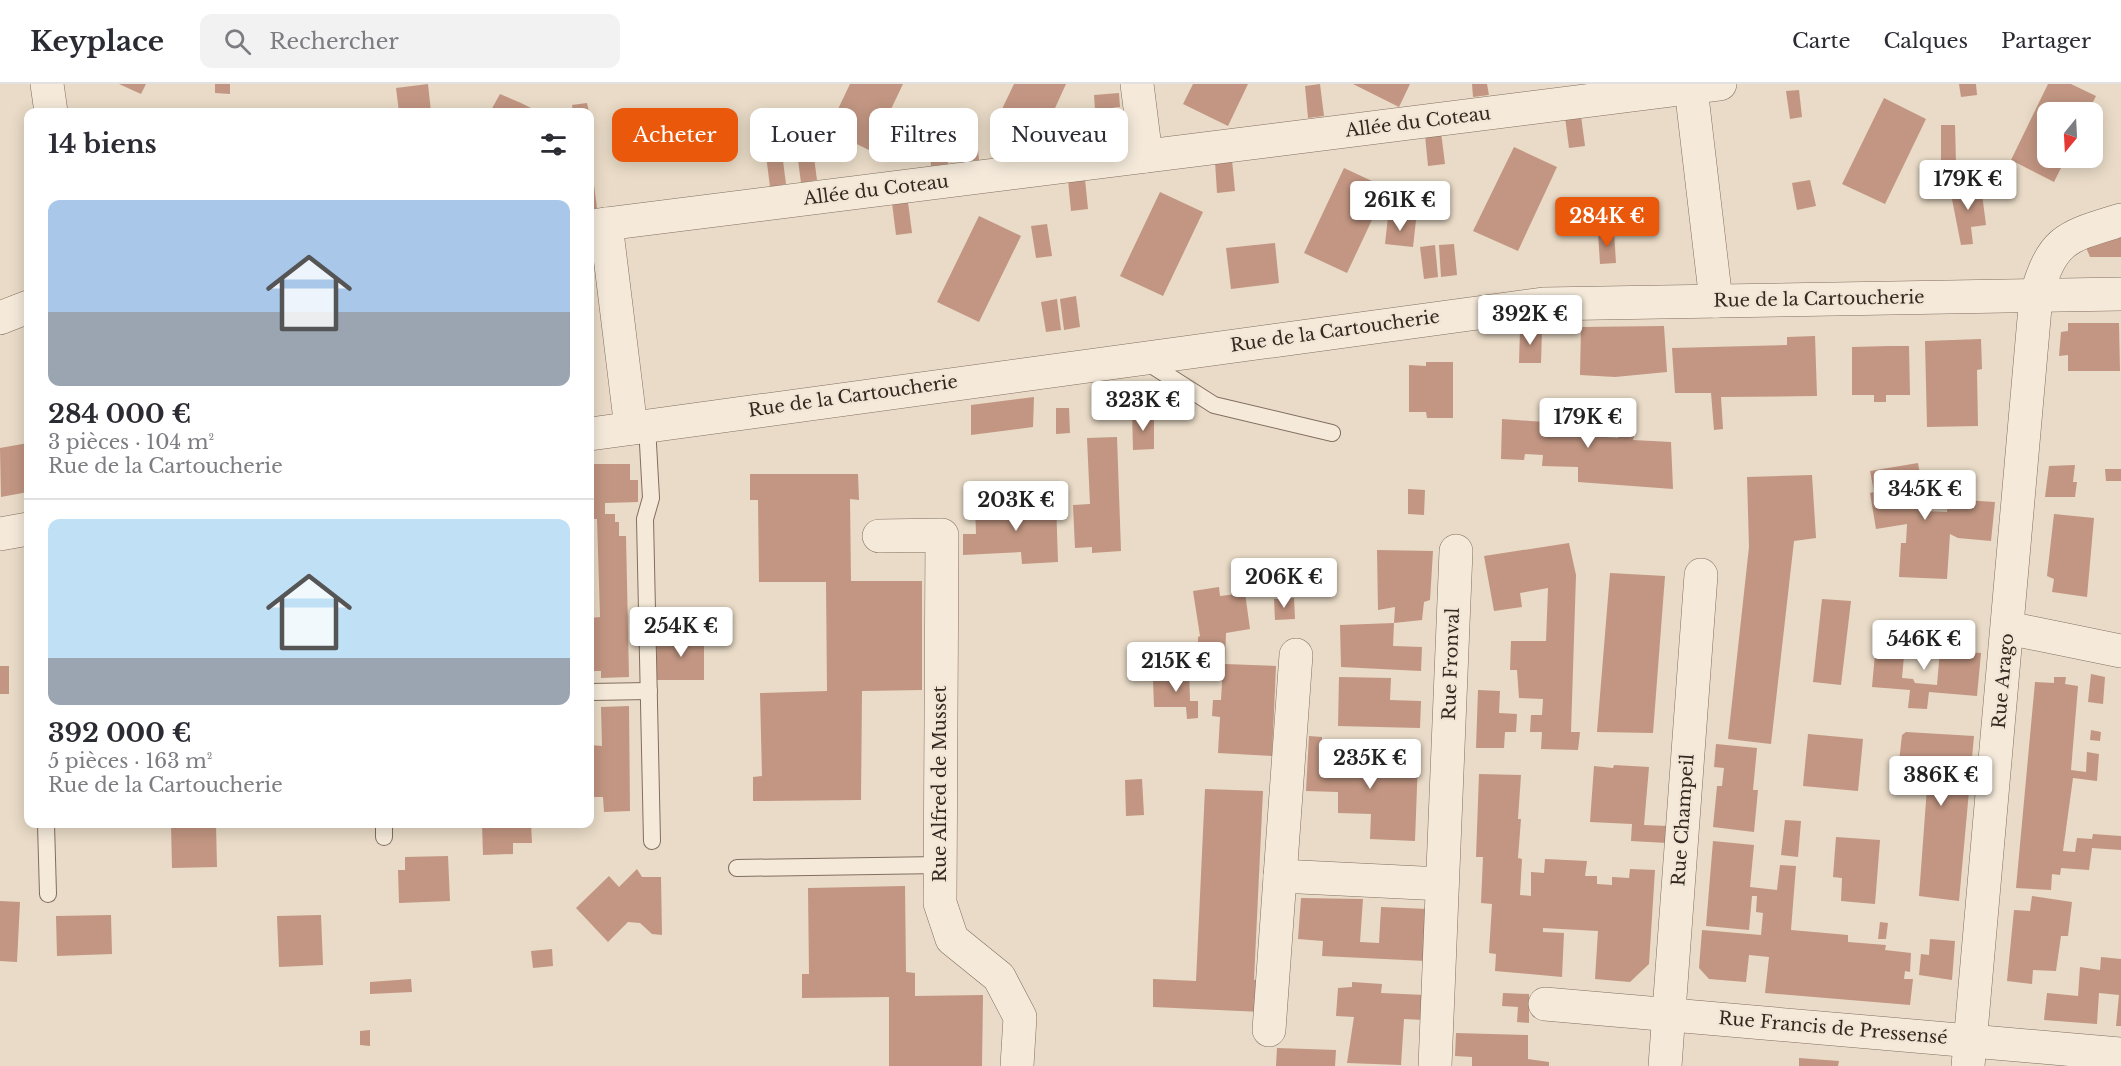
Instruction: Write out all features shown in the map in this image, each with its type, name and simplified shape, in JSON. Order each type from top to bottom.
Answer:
[{"type":"street","points":[[47,84],[50,108]]},
{"type":"street","points":[[1137,84],[1146,156]]},
{"type":"street","name":"Allée du Coteau","points":[[639,427],[598,225],[1705,86],[1716,301]]},
{"type":"street","points":[[2036,296],[2044,269],[2053,251],[2088,230],[2121,220]]},
{"type":"street","name":"Rue de la Cartoucherie","points":[[594,433],[1139,357],[1543,304],[2121,294]]},
{"type":"street","name":"Rue Arago","points":[[1969,1053],[2036,296]]},
{"type":"street","points":[[0,318],[24,309]]},
{"type":"street","points":[[0,534],[24,530]]},
{"type":"street","name":"Rue Alfred de Musset","points":[[879,536],[942,535],[940,903],[952,939],[999,976],[1020,1017],[1017,1066]]},
{"type":"street","name":"Rue Fronval","points":[[1435,1066],[1456,552]]},
{"type":"street","name":"Rue Champeil","points":[[1665,1066],[1701,574]]},
{"type":"street","points":[[2008,628],[2121,651]]},
{"type":"street","points":[[1269,1030],[1296,655]]},
{"type":"street","points":[[1280,876],[1442,884]]},
{"type":"street","name":"Rue Francis de Pressensé","points":[[1545,1004],[1669,1014],[1969,1053],[2121,1054]]},
{"type":"lane","points":[[1139,357],[1214,405],[1332,433]]},
{"type":"lane","points":[[639,427],[651,498],[645,519],[651,841]]},
{"type":"lane","points":[[594,692],[649,691]]},
{"type":"lane","points":[[46,828],[48,894]]},
{"type":"lane","points":[[737,868],[940,865]]},
{"type":"building","points":[[119,84],[146,84],[141,94]]},
{"type":"building","points":[[215,84],[230,84],[230,94],[215,93]]},
{"type":"building","points":[[428,84],[431,108],[398,108],[396,88]]},
{"type":"building","points":[[850,84],[903,84],[892,108],[869,108],[869,150],[857,144],[857,108],[839,108]]},
{"type":"building","points":[[1014,84],[1066,84],[1055,108],[1002,108]]},
{"type":"building","points":[[1193,84],[1248,84],[1228,126],[1183,104]]},
{"type":"building","points":[[1320,84],[1324,116],[1308,118],[1305,86]]},
{"type":"building","points":[[1353,84],[1410,84],[1399,107]]},
{"type":"building","points":[[1472,84],[1487,84],[1489,95],[1473,97]]},
{"type":"building","points":[[1959,84],[1976,84],[1977,95],[1961,97]]},
{"type":"building","points":[[2048,84],[2071,84],[2096,96],[2093,102],[2039,102]]},
{"type":"building","points":[[1799,90],[1802,117],[1790,119],[1786,91]]},
{"type":"building","points":[[1119,93],[1120,107],[1095,108],[1094,95]]},
{"type":"building","points":[[500,94],[531,108],[492,108]]},
{"type":"building","points":[[1884,98],[1926,119],[1885,204],[1842,184]]},
{"type":"building","points":[[587,103],[588,108],[572,108],[572,105]]},
{"type":"building","points":[[2037,107],[2037,168],[2061,168],[2054,182],[2011,160]]},
{"type":"building","points":[[1581,116],[1585,146],[1569,148],[1565,117]]},
{"type":"building","points":[[1941,125],[1955,125],[1956,164],[1941,164]]},
{"type":"building","points":[[1441,132],[1445,164],[1428,166],[1425,135]]},
{"type":"building","points":[[1514,147],[1557,167],[1518,251],[1473,231]]},
{"type":"building","points":[[1232,160],[1235,191],[1217,193],[1215,161]]},
{"type":"building","points":[[767,162],[783,162],[786,184],[770,187]]},
{"type":"building","points":[[798,162],[815,162],[817,180],[801,183]]},
{"type":"building","points":[[931,162],[948,162],[948,164],[931,166]]},
{"type":"building","points":[[1344,168],[1387,188],[1347,273],[1304,253]]},
{"type":"building","points":[[1085,179],[1088,209],[1071,211],[1068,180]]},
{"type":"building","points":[[1810,180],[1816,206],[1797,210],[1792,183]]},
{"type":"building","points":[[594,185],[597,208],[594,209]]},
{"type":"building","points":[[1981,186],[1986,225],[1971,227],[1973,244],[1961,245],[1950,189]]},
{"type":"building","points":[[1160,192],[1203,212],[1163,296],[1120,276]]},
{"type":"building","points":[[908,202],[912,233],[896,235],[892,203]]},
{"type":"building","points":[[979,216],[1021,236],[979,322],[937,302]]},
{"type":"building","points":[[1388,217],[1416,220],[1413,247],[1385,244]]},
{"type":"building","points":[[1047,224],[1052,256],[1036,258],[1031,226]]},
{"type":"building","points":[[1598,232],[1614,232],[1616,263],[1600,264]]},
{"type":"building","points":[[2121,233],[2121,257],[2090,257],[2085,245]]},
{"type":"building","points":[[1275,243],[1279,283],[1231,289],[1226,248]]},
{"type":"building","points":[[1454,244],[1457,275],[1441,277],[1439,245]]},
{"type":"building","points":[[1435,245],[1438,277],[1424,279],[1420,247]]},
{"type":"building","points":[[1076,296],[1080,327],[1064,330],[1060,299]]},
{"type":"building","points":[[1057,299],[1061,330],[1046,332],[1041,302]]},
{"type":"building","points":[[2068,323],[2119,323],[2120,371],[2068,371],[2068,355],[2059,356],[2061,332],[2068,331]]},
{"type":"building","points":[[1664,326],[1667,372],[1615,377],[1580,375],[1581,327]]},
{"type":"building","points":[[1520,330],[1542,330],[1541,363],[1519,363]]},
{"type":"building","points":[[1815,336],[1817,396],[1721,397],[1723,429],[1714,430],[1711,393],[1675,393],[1672,348],[1787,345],[1787,337]]},
{"type":"building","points":[[1981,339],[1982,369],[1977,370],[1978,426],[1927,427],[1925,341]]},
{"type":"building","points":[[1909,346],[1910,395],[1886,395],[1886,402],[1874,402],[1874,395],[1852,395],[1852,347]]},
{"type":"building","points":[[1426,362],[1453,362],[1453,418],[1427,418],[1426,412],[1409,412],[1409,365],[1426,366]]},
{"type":"building","points":[[1034,397],[1033,427],[971,435],[971,405]]},
{"type":"building","points":[[1545,398],[1579,399],[1579,435],[1618,438],[1619,434],[1634,436],[1633,440],[1671,442],[1673,489],[1578,482],[1578,467],[1542,466],[1543,455],[1525,454],[1524,460],[1501,459],[1502,419],[1545,422]]},
{"type":"building","points":[[1056,408],[1069,408],[1070,433],[1056,434]]},
{"type":"building","points":[[1132,412],[1154,417],[1154,449],[1133,450]]},
{"type":"building","points":[[1117,437],[1121,551],[1092,553],[1092,547],[1075,548],[1073,505],[1090,504],[1087,438]]},
{"type":"building","points":[[24,444],[24,493],[1,497],[0,448]]},
{"type":"building","points":[[1918,463],[1922,486],[1913,488],[1915,497],[1923,496],[1925,511],[1947,512],[1948,499],[1995,502],[1991,541],[1958,538],[1950,534],[1947,579],[1899,577],[1901,543],[1906,543],[1907,524],[1876,529],[1870,493],[1874,492],[1870,471]]},
{"type":"building","points":[[594,464],[630,464],[630,480],[638,480],[638,502],[605,503],[605,514],[615,514],[615,522],[619,522],[619,536],[626,536],[629,677],[601,678],[601,671],[594,671],[594,618],[600,617],[597,519],[594,519]]},
{"type":"building","points":[[2075,465],[2073,482],[2077,482],[2075,497],[2045,497],[2049,466]]},
{"type":"building","points":[[2105,469],[2121,469],[2121,481],[2106,481]]},
{"type":"building","points":[[750,474],[858,474],[859,500],[850,499],[851,581],[922,581],[922,690],[862,691],[861,800],[753,801],[753,777],[762,776],[760,693],[827,691],[826,582],[759,582],[758,500],[750,500]]},
{"type":"building","points":[[1812,475],[1816,538],[1794,541],[1771,744],[1728,739],[1749,547],[1747,477]]},
{"type":"building","points":[[1408,489],[1425,490],[1424,515],[1408,514]]},
{"type":"building","points":[[1056,502],[1058,562],[1022,564],[1021,552],[963,555],[963,534],[976,534],[975,505]]},
{"type":"building","points":[[2054,514],[2094,518],[2087,597],[2052,592],[2054,579],[2047,576]]},
{"type":"building","points":[[1569,543],[1576,575],[1571,732],[1580,732],[1578,750],[1541,749],[1542,732],[1530,732],[1531,715],[1542,715],[1543,699],[1519,698],[1517,670],[1510,670],[1511,641],[1546,641],[1548,588],[1520,593],[1522,607],[1494,611],[1484,556]]},
{"type":"building","points":[[1377,550],[1433,551],[1430,600],[1424,602],[1422,620],[1394,623],[1395,607],[1378,610]]},
{"type":"building","points":[[1610,573],[1665,576],[1653,733],[1597,732]]},
{"type":"building","points":[[1219,587],[1220,596],[1245,593],[1250,629],[1226,633],[1225,664],[1276,666],[1272,756],[1218,753],[1220,717],[1212,716],[1213,700],[1221,700],[1223,666],[1198,666],[1198,637],[1200,636],[1193,591]]},
{"type":"building","points":[[1294,598],[1295,619],[1275,620],[1274,599]]},
{"type":"building","points":[[1822,599],[1851,601],[1841,685],[1813,682]]},
{"type":"building","points":[[1394,623],[1393,646],[1422,647],[1421,671],[1341,667],[1340,625]]},
{"type":"building","points":[[1877,632],[1906,634],[1902,678],[1913,679],[1915,683],[1937,685],[1940,650],[1981,653],[1977,696],[1929,692],[1927,709],[1908,708],[1910,690],[1872,687]]},
{"type":"building","points":[[704,635],[704,680],[657,680],[657,636]]},
{"type":"building","points":[[0,666],[9,666],[9,694],[0,694]]},
{"type":"building","points":[[1189,668],[1190,701],[1198,701],[1198,718],[1187,719],[1186,707],[1154,707],[1153,680],[1170,679],[1170,669]]},
{"type":"building","points":[[2091,674],[2105,677],[2103,704],[2088,702]]},
{"type":"building","points":[[1339,677],[1391,678],[1390,700],[1421,701],[1420,728],[1338,726]]},
{"type":"building","points":[[2054,677],[2066,677],[2065,684],[2078,686],[2071,770],[2086,772],[2087,752],[2099,754],[2097,781],[2073,778],[2063,851],[2075,852],[2077,838],[2092,839],[2093,834],[2121,836],[2121,850],[2092,848],[2089,870],[2061,868],[2060,875],[2052,874],[2051,890],[2016,888],[2035,682],[2054,683]]},
{"type":"building","points":[[1478,690],[1500,691],[1499,713],[1517,714],[1516,732],[1505,732],[1504,748],[1476,748]]},
{"type":"building","points":[[629,706],[630,811],[604,812],[603,797],[594,797],[594,745],[602,746],[601,707]]},
{"type":"building","points":[[2091,730],[2101,732],[2100,741],[2090,740]]},
{"type":"building","points":[[1906,732],[1974,736],[1959,901],[1919,896],[1928,774],[1898,771],[1902,735]]},
{"type":"building","points":[[1808,734],[1863,739],[1858,791],[1803,786]]},
{"type":"building","points":[[1309,736],[1322,737],[1321,765],[1347,766],[1348,757],[1373,758],[1374,754],[1399,755],[1398,759],[1418,760],[1415,841],[1370,839],[1371,814],[1338,813],[1338,792],[1306,791]]},
{"type":"building","points":[[1716,744],[1757,748],[1753,790],[1758,790],[1754,832],[1713,827],[1717,786],[1722,786],[1724,768],[1714,767]]},
{"type":"building","points":[[1614,765],[1649,767],[1644,825],[1668,826],[1667,843],[1631,841],[1632,824],[1590,822],[1594,766],[1613,768]]},
{"type":"building","points":[[1479,774],[1521,775],[1518,819],[1521,819],[1518,858],[1522,859],[1520,895],[1531,896],[1531,872],[1544,873],[1545,859],[1587,861],[1585,876],[1597,876],[1597,884],[1612,885],[1612,877],[1629,878],[1630,869],[1655,870],[1649,964],[1630,982],[1595,979],[1598,931],[1543,928],[1543,932],[1564,933],[1562,977],[1495,971],[1496,954],[1489,953],[1492,904],[1481,903],[1483,857],[1476,857]]},
{"type":"building","points":[[1142,779],[1144,815],[1126,816],[1125,780]]},
{"type":"building","points":[[1205,789],[1263,791],[1254,980],[1264,980],[1262,1012],[1153,1007],[1153,979],[1196,981]]},
{"type":"building","points":[[1785,820],[1801,821],[1798,857],[1781,855]]},
{"type":"building","points":[[171,828],[216,828],[217,867],[172,868]]},
{"type":"building","points":[[482,828],[531,828],[532,843],[513,843],[513,854],[483,855]]},
{"type":"building","points":[[1836,837],[1880,840],[1875,904],[1841,901],[1842,878],[1833,877]]},
{"type":"building","points":[[1713,841],[1754,845],[1750,887],[1777,890],[1780,865],[1796,866],[1791,930],[1848,935],[1848,942],[1886,945],[1885,950],[1911,953],[1910,972],[1905,971],[1904,979],[1913,979],[1910,1005],[1765,993],[1769,957],[1749,955],[1746,982],[1709,979],[1699,968],[1702,930],[1761,935],[1763,913],[1756,912],[1757,896],[1752,896],[1749,930],[1706,926]]},
{"type":"building","points":[[448,856],[450,901],[399,903],[398,870],[405,870],[405,857]]},
{"type":"building","points":[[637,869],[642,877],[661,877],[662,935],[652,934],[640,923],[628,922],[608,942],[576,908],[609,876],[619,887]]},
{"type":"building","points":[[905,886],[906,972],[915,973],[915,996],[983,995],[982,1066],[889,1066],[889,997],[802,998],[802,974],[809,974],[808,888]]},
{"type":"building","points":[[2032,896],[2072,902],[2068,936],[2061,936],[2056,971],[2033,970],[2032,984],[2007,981],[2014,910],[2030,911]]},
{"type":"building","points":[[1301,898],[1363,899],[1360,942],[1379,943],[1381,907],[1428,909],[1426,961],[1322,956],[1323,941],[1298,939]]},
{"type":"building","points":[[0,901],[20,902],[17,962],[0,961]]},
{"type":"building","points":[[111,915],[112,954],[57,956],[56,916]]},
{"type":"building","points":[[321,915],[323,965],[279,967],[277,916]]},
{"type":"building","points":[[1880,922],[1888,923],[1886,939],[1878,939]]},
{"type":"building","points":[[1930,939],[1955,941],[1952,980],[1919,975],[1921,954],[1929,955]]},
{"type":"building","points":[[552,949],[553,966],[533,968],[531,951]]},
{"type":"building","points":[[2101,957],[2121,959],[2121,1026],[2116,1026],[2119,995],[2099,993],[2097,1024],[2044,1020],[2047,993],[2078,996],[2080,967],[2100,970]]},
{"type":"building","points":[[411,979],[412,992],[370,994],[370,982]]},
{"type":"building","points":[[1352,982],[1382,984],[1381,993],[1425,995],[1424,1020],[1404,1019],[1401,1065],[1347,1063],[1354,1017],[1336,1016],[1338,988],[1352,987]]},
{"type":"building","points":[[1503,993],[1529,994],[1529,1023],[1517,1022],[1518,1007],[1502,1006]]},
{"type":"building","points":[[370,1030],[370,1046],[360,1045],[360,1031]]},
{"type":"building","points":[[1456,1033],[1528,1035],[1528,1059],[1549,1062],[1549,1066],[1472,1066],[1472,1057],[1455,1056]]},
{"type":"building","points":[[1277,1048],[1336,1050],[1335,1066],[1276,1066]]},
{"type":"building","points":[[1799,1058],[1839,1061],[1838,1066],[1799,1066]]}]
